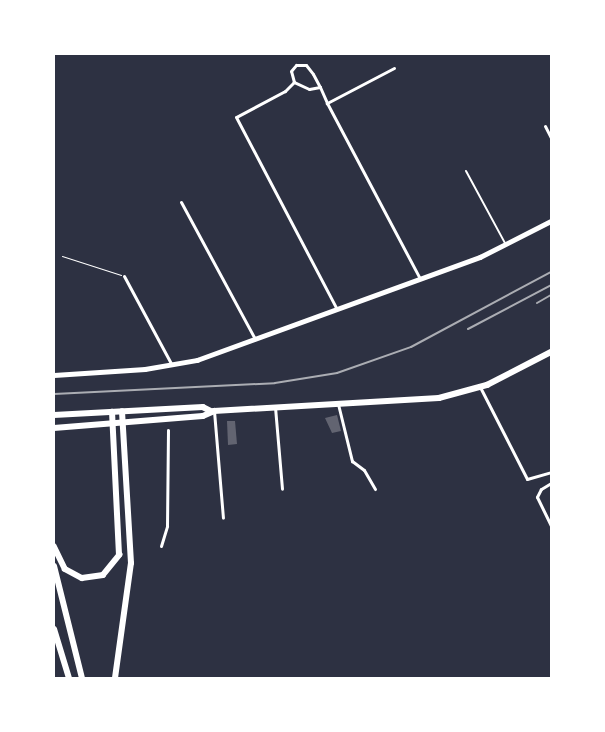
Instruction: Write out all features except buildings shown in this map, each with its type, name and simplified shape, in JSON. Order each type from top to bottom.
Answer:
[{"type":"highway","points":[[115,678],[131,556],[122,411]]},
{"type":"highway","points":[[54,566],[82,678]]},
{"type":"highway","points":[[54,629],[69,678]]},
{"type":"main road","points":[[54,428],[203,416],[212,411],[275,406],[431,399],[480,388],[551,352]]},
{"type":"main road","points":[[54,415],[203,407],[212,411]]},
{"type":"main road","points":[[54,546],[65,568],[82,578],[103,575],[119,556],[112,412]]},
{"type":"street","points":[[294,82],[292,71],[300,64],[306,66],[320,88],[420,279]]},
{"type":"street","points":[[327,103],[394,68]]},
{"type":"street","points":[[294,82],[309,89],[320,88]]},
{"type":"street","points":[[294,82],[286,91],[236,117],[262,172],[336,309]]},
{"type":"street","points":[[545,126],[551,138]]},
{"type":"street","points":[[181,202],[255,340]]},
{"type":"street","points":[[54,376],[172,365],[255,340],[506,245],[551,221]]},
{"type":"street","points":[[124,276],[172,365]]},
{"type":"street","points":[[480,388],[527,479],[551,472]]},
{"type":"street","points":[[338,403],[352,461],[364,470],[375,489]]},
{"type":"street","points":[[275,406],[282,489]]},
{"type":"street","points":[[212,411],[223,518]]},
{"type":"street","points":[[161,546],[166,526],[168,430]]},
{"type":"street","points":[[551,483],[541,489],[537,496],[551,526]]},
{"type":"lane","points":[[466,170],[506,245]]},
{"type":"path","points":[[62,256],[124,276]]},
{"type":"railway","points":[[54,394],[275,383],[337,373],[411,347],[551,272]]},
{"type":"railway","points":[[468,329],[551,285]]},
{"type":"railway","points":[[537,303],[551,295]]}]
